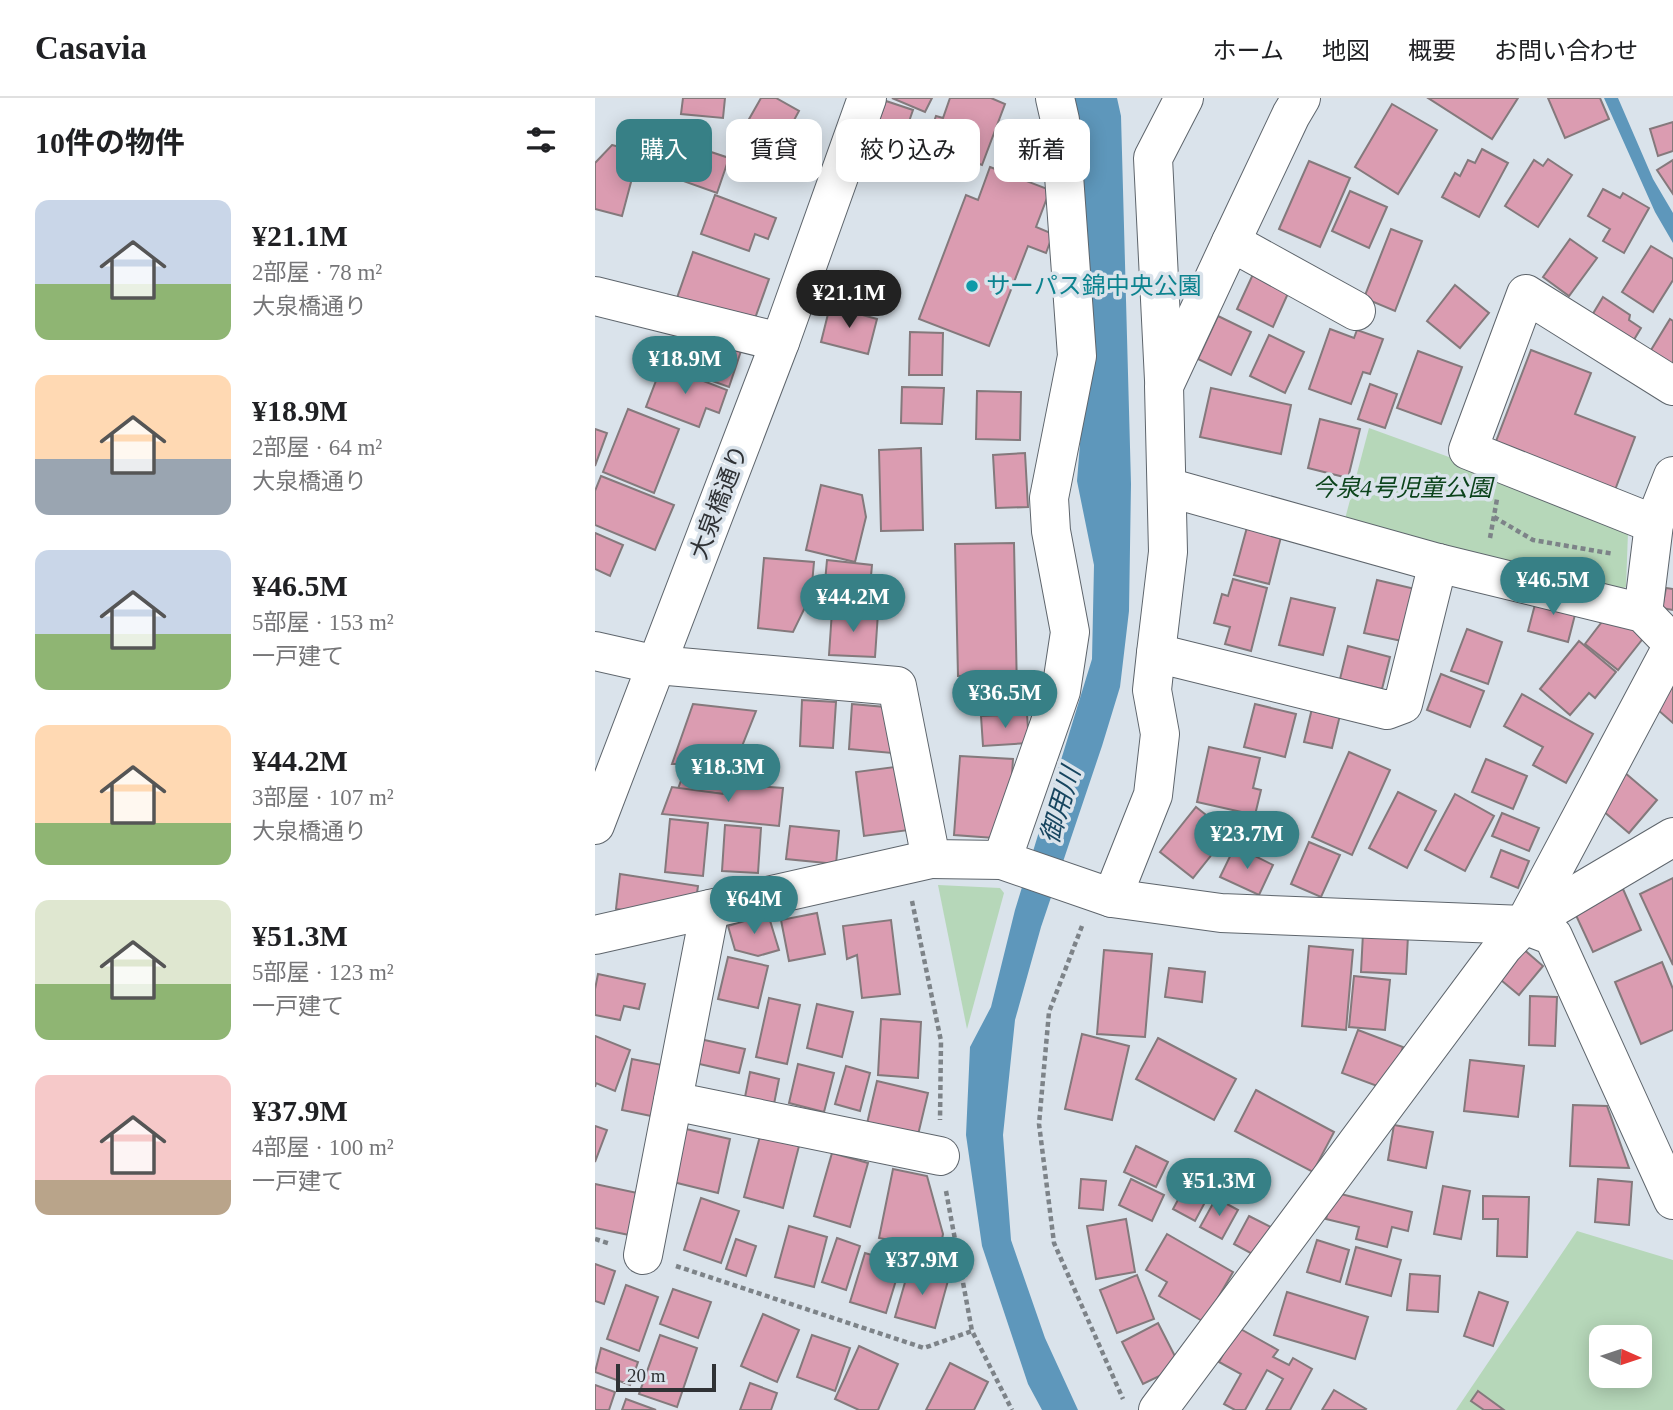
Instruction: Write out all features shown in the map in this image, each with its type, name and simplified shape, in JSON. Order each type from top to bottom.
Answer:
[{"type":"street","name":"大泉橋通り","points":[[595,825],[780,342],[867,98]]},
{"type":"street","points":[[1002,860],[1061,691],[1070,632],[1051,531],[1049,498],[1077,356],[1060,120],[1055,98]]},
{"type":"street","points":[[1103,895],[1153,795],[1160,734],[1152,690],[1168,552],[1164,386],[1153,158],[1184,98]]},
{"type":"street","points":[[1164,386],[1301,98]]},
{"type":"street","points":[[1231,242],[1356,311]]},
{"type":"street","points":[[1654,524],[1468,450],[1526,294],[1673,386]]},
{"type":"street","points":[[595,296],[780,342]]},
{"type":"street","points":[[1643,613],[1654,524],[1673,476]]},
{"type":"street","points":[[1158,1410],[1503,947],[1524,925],[1673,645],[1643,613],[1438,564],[1167,487]]},
{"type":"street","points":[[1156,653],[1387,710],[1403,704],[1438,564]]},
{"type":"street","points":[[595,651],[657,665],[897,686],[917,862]]},
{"type":"street","points":[[1524,925],[1673,837]]},
{"type":"street","points":[[595,935],[917,862],[1002,860],[1103,895],[1221,913],[1524,925],[1553,936],[1673,1200]]},
{"type":"street","points":[[643,1255],[710,909]]},
{"type":"street","points":[[673,1101],[940,1156]]},
{"type":"path","points":[[1489,576],[1490,537],[1505,464]]},
{"type":"path","points":[[1494,517],[1533,540],[1650,562]]},
{"type":"path","points":[[917,862],[941,1041],[940,1156],[972,1331],[1012,1410]]},
{"type":"path","points":[[1103,895],[1049,1012],[1039,1124],[1054,1243],[1128,1410]]},
{"type":"path","points":[[595,1239],[924,1348],[972,1331]]},
{"type":"green space","name":"今泉4号児童公園","points":[[1369,428],[1620,519],[1628,532],[1626,587],[1611,592],[1345,519]]},
{"type":"green space","points":[[938,885],[1000,888],[1004,893],[967,1029]]},
{"type":"green space","points":[[1577,1231],[1673,1260],[1673,1410],[1456,1410]]},
{"type":"water","name":"御用川","points":[[1069,98],[1117,98],[1121,116],[1131,484],[1129,611],[1120,687],[1041,927],[1015,1020],[1003,1135],[1011,1240],[1045,1338],[1078,1410],[1042,1410],[1028,1384],[982,1246],[966,1135],[970,1047],[991,1007],[1015,910],[1092,659],[1094,565],[1077,481],[1086,369],[1074,182],[1090,182],[1090,119],[1070,119]]},
{"type":"water","points":[[1604,98],[1618,98],[1653,179],[1673,213],[1673,243],[1655,212]]},
{"type":"building","points":[[683,98],[725,98],[723,118],[681,114]]},
{"type":"building","points":[[761,98],[776,98],[799,111],[795,119],[749,119]]},
{"type":"building","points":[[892,98],[932,98],[925,112]]},
{"type":"building","points":[[950,98],[991,98],[1005,104],[999,119],[994,119],[994,133],[982,165],[980,119],[935,119],[936,116],[943,118]]},
{"type":"building","points":[[1428,98],[1518,98],[1492,139]]},
{"type":"building","points":[[1548,98],[1600,98],[1609,119],[1565,138]]},
{"type":"building","points":[[886,101],[913,110],[910,119],[880,119]]},
{"type":"building","points":[[1392,104],[1437,130],[1398,194],[1355,167]]},
{"type":"building","points":[[1673,122],[1673,151],[1658,156],[1650,129]]},
{"type":"building","points":[[612,145],[616,146],[616,182],[631,182],[622,216],[595,209],[595,163]]},
{"type":"building","points":[[1482,149],[1508,163],[1479,217],[1442,197],[1455,173],[1460,176],[1468,160],[1475,163]]},
{"type":"building","points":[[712,152],[726,157],[726,167],[717,193],[686,182],[712,182]]},
{"type":"building","points":[[1548,159],[1572,175],[1538,227],[1505,206],[1534,160],[1543,166]]},
{"type":"building","points":[[1673,160],[1673,194],[1657,170]]},
{"type":"building","points":[[1309,161],[1350,178],[1320,247],[1279,229]]},
{"type":"building","name":"サーパス錦中央公園","points":[[990,167],[994,169],[994,182],[1029,182],[1050,190],[1036,227],[1053,234],[1046,253],[1028,246],[989,346],[919,319],[966,195],[978,200]]},
{"type":"building","points":[[1603,189],[1620,198],[1623,193],[1649,208],[1624,253],[1603,241],[1610,229],[1588,216]]},
{"type":"building","points":[[1350,191],[1387,207],[1369,248],[1332,231]]},
{"type":"building","points":[[715,195],[776,218],[768,239],[755,234],[749,251],[701,234]]},
{"type":"building","points":[[1391,229],[1422,241],[1395,311],[1364,298]]},
{"type":"building","points":[[1570,239],[1597,258],[1569,296],[1543,277]]},
{"type":"building","points":[[1651,246],[1673,259],[1673,280],[1653,312],[1622,292]]},
{"type":"building","points":[[693,252],[769,279],[753,324],[677,298]]},
{"type":"building","points":[[1254,272],[1290,289],[1273,327],[1237,309]]},
{"type":"building","points":[[1455,285],[1489,313],[1460,348],[1427,321]]},
{"type":"building","points":[[1603,297],[1630,315],[1629,320],[1641,328],[1629,348],[1588,322]]},
{"type":"building","points":[[830,306],[877,319],[868,354],[821,342]]},
{"type":"building","points":[[1218,316],[1251,332],[1231,375],[1198,359]]},
{"type":"building","points":[[1670,319],[1673,321],[1673,370],[1648,355]]},
{"type":"building","points":[[1330,329],[1354,338],[1357,330],[1383,339],[1370,374],[1363,372],[1351,404],[1309,389]]},
{"type":"building","points":[[696,332],[743,345],[729,387],[670,366],[676,346],[692,351]]},
{"type":"building","points":[[910,332],[943,333],[942,375],[909,375]]},
{"type":"building","points":[[1269,335],[1304,352],[1285,393],[1250,376]]},
{"type":"building","points":[[1531,350],[1591,373],[1575,414],[1635,437],[1615,490],[1495,444]]},
{"type":"building","points":[[1418,351],[1462,367],[1441,424],[1397,408]]},
{"type":"building","points":[[662,365],[727,390],[719,413],[706,408],[699,427],[646,407]]},
{"type":"building","points":[[1370,384],[1397,394],[1385,428],[1358,419]]},
{"type":"building","points":[[902,387],[944,388],[942,424],[901,423]]},
{"type":"building","points":[[1211,388],[1291,405],[1281,454],[1200,437]]},
{"type":"building","points":[[977,391],[1021,392],[1020,440],[976,439]]},
{"type":"building","points":[[628,409],[679,429],[654,493],[603,472]]},
{"type":"building","points":[[1320,419],[1360,429],[1348,478],[1308,468]]},
{"type":"building","points":[[595,429],[607,433],[595,466]]},
{"type":"building","points":[[921,448],[923,530],[881,531],[879,450]]},
{"type":"building","points":[[1025,453],[1028,507],[996,508],[993,455]]},
{"type":"building","points":[[601,476],[674,505],[655,550],[595,525],[595,491]]},
{"type":"building","points":[[821,485],[862,495],[866,517],[855,562],[806,550]]},
{"type":"building","points":[[1249,520],[1283,529],[1269,584],[1234,575]]},
{"type":"building","points":[[595,533],[623,545],[610,576],[595,569]]},
{"type":"building","points":[[1014,543],[1017,692],[990,692],[990,675],[958,676],[955,544]]},
{"type":"building","points":[[764,558],[814,562],[811,595],[793,632],[758,628]]},
{"type":"building","points":[[827,560],[872,565],[869,598],[824,593]]},
{"type":"building","points":[[1233,579],[1267,588],[1251,651],[1225,644],[1230,627],[1214,623],[1222,594],[1228,596]]},
{"type":"building","points":[[1377,580],[1415,589],[1402,641],[1364,633]]},
{"type":"building","points":[[1666,588],[1673,589],[1673,610],[1662,608]]},
{"type":"building","points":[[1538,593],[1578,603],[1568,642],[1528,631]]},
{"type":"building","points":[[1291,598],[1335,608],[1323,655],[1279,645]]},
{"type":"building","points":[[1611,610],[1645,636],[1618,670],[1585,644]]},
{"type":"building","points":[[832,611],[878,613],[875,657],[829,655]]},
{"type":"building","points":[[1467,629],[1502,642],[1488,684],[1451,671]]},
{"type":"building","points":[[1579,641],[1616,672],[1595,698],[1589,693],[1570,715],[1540,689]]},
{"type":"building","points":[[1348,646],[1390,657],[1382,689],[1340,679]]},
{"type":"building","points":[[1441,674],[1484,691],[1470,727],[1427,710]]},
{"type":"building","points":[[1673,676],[1673,723],[1650,703]]},
{"type":"building","points":[[1522,694],[1593,734],[1566,783],[1533,765],[1543,747],[1504,726]]},
{"type":"building","points":[[802,700],[836,702],[833,748],[800,746]]},
{"type":"building","points":[[1314,700],[1342,707],[1332,748],[1304,742]]},
{"type":"building","points":[[693,704],[756,711],[723,794],[678,789],[687,764],[672,764]]},
{"type":"building","points":[[852,704],[896,708],[892,753],[849,749]]},
{"type":"building","points":[[1255,704],[1296,714],[1285,757],[1244,747]]},
{"type":"building","points":[[1027,714],[1029,743],[983,746],[981,716]]},
{"type":"building","points":[[1209,747],[1260,758],[1253,788],[1261,790],[1255,815],[1197,802]]},
{"type":"building","points":[[1349,752],[1390,770],[1352,855],[1312,837]]},
{"type":"building","points":[[960,756],[1013,759],[1008,839],[954,835]]},
{"type":"building","points":[[1486,759],[1527,776],[1513,809],[1472,792]]},
{"type":"building","points":[[902,766],[909,830],[864,836],[856,772]]},
{"type":"building","points":[[1624,772],[1657,800],[1629,833],[1596,805]]},
{"type":"building","points":[[727,784],[783,788],[779,826],[662,814],[672,787],[723,794]]},
{"type":"building","points":[[1398,792],[1436,811],[1407,868],[1369,848]]},
{"type":"building","points":[[1455,794],[1494,816],[1465,871],[1425,850]]},
{"type":"building","points":[[1196,807],[1229,833],[1193,878],[1160,852]]},
{"type":"building","points":[[1502,813],[1539,828],[1529,851],[1492,836]]},
{"type":"building","points":[[670,819],[708,823],[703,876],[665,872]]},
{"type":"building","points":[[725,825],[761,828],[758,873],[722,871]]},
{"type":"building","points":[[790,826],[839,831],[836,864],[786,859]]},
{"type":"building","points":[[1309,842],[1340,855],[1321,897],[1291,884]]},
{"type":"building","points":[[1235,846],[1273,865],[1259,895],[1220,877]]},
{"type":"building","points":[[1501,850],[1529,861],[1518,888],[1491,877]]},
{"type":"building","points":[[620,874],[698,886],[696,900],[649,913],[616,909]]},
{"type":"building","points":[[1673,878],[1673,965],[1640,894]]},
{"type":"building","points":[[1623,889],[1641,930],[1593,952],[1574,911]]},
{"type":"building","points":[[817,913],[825,954],[789,961],[781,920]]},
{"type":"building","points":[[768,914],[779,950],[758,956],[735,950],[728,926]]},
{"type":"building","points":[[891,920],[900,994],[862,998],[857,955],[847,959],[843,926]]},
{"type":"building","points":[[1363,933],[1408,936],[1406,974],[1361,972]]},
{"type":"building","points":[[1309,946],[1353,950],[1346,1030],[1302,1026]]},
{"type":"building","points":[[1521,947],[1543,966],[1519,995],[1496,976]]},
{"type":"building","points":[[1104,950],[1152,954],[1145,1037],[1097,1034]]},
{"type":"building","points":[[728,957],[768,966],[758,1008],[718,999]]},
{"type":"building","points":[[1662,962],[1673,989],[1673,1030],[1641,1044],[1615,982]]},
{"type":"building","points":[[1169,968],[1205,972],[1202,1002],[1165,997]]},
{"type":"building","points":[[598,974],[645,984],[639,1009],[624,1006],[620,1020],[595,1015]]},
{"type":"building","points":[[1354,976],[1390,980],[1385,1030],[1349,1027]]},
{"type":"building","points":[[1530,996],[1557,997],[1555,1046],[1529,1045]]},
{"type":"building","points":[[769,998],[800,1005],[787,1064],[756,1057]]},
{"type":"building","points":[[817,1004],[853,1012],[842,1057],[807,1048]]},
{"type":"building","points":[[881,1019],[921,1022],[918,1078],[878,1075]]},
{"type":"building","points":[[1358,1030],[1403,1047],[1388,1090],[1342,1073]]},
{"type":"building","points":[[1082,1034],[1129,1046],[1112,1120],[1065,1109]]},
{"type":"building","points":[[595,1036],[630,1050],[615,1091],[596,1083],[595,1087]]},
{"type":"building","points":[[1158,1038],[1236,1079],[1214,1120],[1136,1079]]},
{"type":"building","points":[[700,1039],[745,1049],[739,1073],[695,1063]]},
{"type":"building","points":[[632,1059],[667,1066],[656,1117],[622,1110]]},
{"type":"building","points":[[1470,1060],[1524,1066],[1518,1117],[1464,1111]]},
{"type":"building","points":[[798,1064],[834,1073],[824,1112],[789,1103]]},
{"type":"building","points":[[846,1066],[870,1073],[860,1111],[835,1104]]},
{"type":"building","points":[[750,1072],[779,1079],[774,1104],[745,1097]]},
{"type":"building","points":[[877,1081],[928,1093],[917,1139],[866,1128]]},
{"type":"building","points":[[1256,1090],[1334,1132],[1313,1172],[1235,1131]]},
{"type":"building","points":[[1573,1105],[1607,1106],[1629,1168],[1570,1166]]},
{"type":"building","points":[[1394,1125],[1433,1132],[1426,1168],[1388,1160]]},
{"type":"building","points":[[595,1126],[607,1130],[595,1162]]},
{"type":"building","points":[[686,1129],[730,1139],[718,1193],[673,1182]]},
{"type":"building","points":[[760,1136],[799,1146],[783,1208],[744,1197]]},
{"type":"building","points":[[1136,1146],[1168,1162],[1156,1187],[1124,1172]]},
{"type":"building","points":[[832,1153],[868,1163],[850,1227],[814,1216]]},
{"type":"building","points":[[893,1169],[927,1176],[943,1234],[940,1250],[879,1238]]},
{"type":"building","points":[[1081,1179],[1106,1181],[1103,1210],[1079,1208]]},
{"type":"building","points":[[1131,1179],[1164,1195],[1152,1221],[1119,1205]]},
{"type":"building","points":[[1598,1179],[1632,1182],[1629,1225],[1595,1222]]},
{"type":"building","points":[[1188,1181],[1210,1193],[1195,1221],[1173,1209]]},
{"type":"building","points":[[595,1184],[642,1194],[634,1236],[595,1228]]},
{"type":"building","points":[[1443,1186],[1470,1191],[1461,1239],[1434,1234]]},
{"type":"building","points":[[1333,1192],[1412,1212],[1408,1231],[1392,1227],[1387,1247],[1356,1239],[1359,1227],[1326,1219]]},
{"type":"building","points":[[1483,1196],[1529,1197],[1527,1257],[1497,1256],[1498,1219],[1483,1219]]},
{"type":"building","points":[[701,1198],[739,1211],[721,1263],[684,1250]]},
{"type":"building","points":[[1216,1198],[1238,1210],[1222,1239],[1200,1227]]},
{"type":"building","points":[[1249,1216],[1271,1227],[1256,1256],[1234,1244]]},
{"type":"building","points":[[1126,1219],[1135,1272],[1096,1279],[1087,1226]]},
{"type":"building","points":[[789,1226],[827,1237],[814,1287],[775,1277]]},
{"type":"building","points":[[1167,1234],[1233,1272],[1204,1322],[1159,1296],[1167,1282],[1146,1270]]},
{"type":"building","points":[[837,1238],[860,1246],[846,1290],[822,1282]]},
{"type":"building","points":[[736,1239],[756,1246],[746,1276],[726,1269]]},
{"type":"building","points":[[1317,1240],[1349,1250],[1340,1282],[1307,1272]]},
{"type":"building","points":[[1356,1247],[1401,1260],[1391,1296],[1346,1284]]},
{"type":"building","points":[[865,1253],[901,1264],[886,1313],[850,1302]]},
{"type":"building","points":[[595,1264],[615,1271],[604,1304],[595,1301]]},
{"type":"building","points":[[910,1265],[949,1277],[935,1328],[895,1317]]},
{"type":"building","points":[[1410,1274],[1440,1276],[1438,1312],[1407,1310]]},
{"type":"building","points":[[1137,1275],[1154,1319],[1117,1333],[1100,1290]]},
{"type":"building","points":[[626,1285],[658,1297],[639,1351],[607,1339]]},
{"type":"building","points":[[673,1289],[711,1302],[698,1338],[660,1324]]},
{"type":"building","points":[[1287,1292],[1368,1317],[1355,1359],[1274,1335]]},
{"type":"building","points":[[1479,1292],[1508,1302],[1493,1346],[1464,1336]]},
{"type":"building","points":[[763,1314],[799,1330],[777,1382],[741,1366]]},
{"type":"building","points":[[1158,1323],[1180,1366],[1143,1384],[1122,1342]]},
{"type":"building","points":[[1237,1327],[1278,1350],[1273,1357],[1289,1365],[1293,1358],[1312,1369],[1290,1410],[1266,1410],[1283,1379],[1267,1370],[1245,1410],[1235,1410],[1224,1404],[1241,1374],[1219,1362]]},
{"type":"building","points":[[660,1335],[697,1348],[677,1407],[639,1394]]},
{"type":"building","points":[[812,1335],[850,1348],[835,1391],[797,1377]]},
{"type":"building","points":[[859,1346],[898,1364],[878,1410],[859,1410],[835,1399]]},
{"type":"building","points":[[601,1348],[638,1362],[630,1385],[595,1372]]},
{"type":"building","points":[[950,1363],[988,1382],[974,1410],[926,1410]]},
{"type":"building","points":[[750,1383],[777,1393],[771,1410],[740,1410]]},
{"type":"building","points":[[595,1385],[615,1392],[609,1410],[595,1410]]},
{"type":"building","points":[[1334,1390],[1366,1409],[1322,1410]]},
{"type":"building","points":[[1478,1391],[1504,1410],[1484,1410],[1471,1401]]},
{"type":"building","points":[[626,1399],[656,1410],[622,1410]]},
{"type":"place","name":"サーパス錦中央公園","points":[[972,286]]}]
